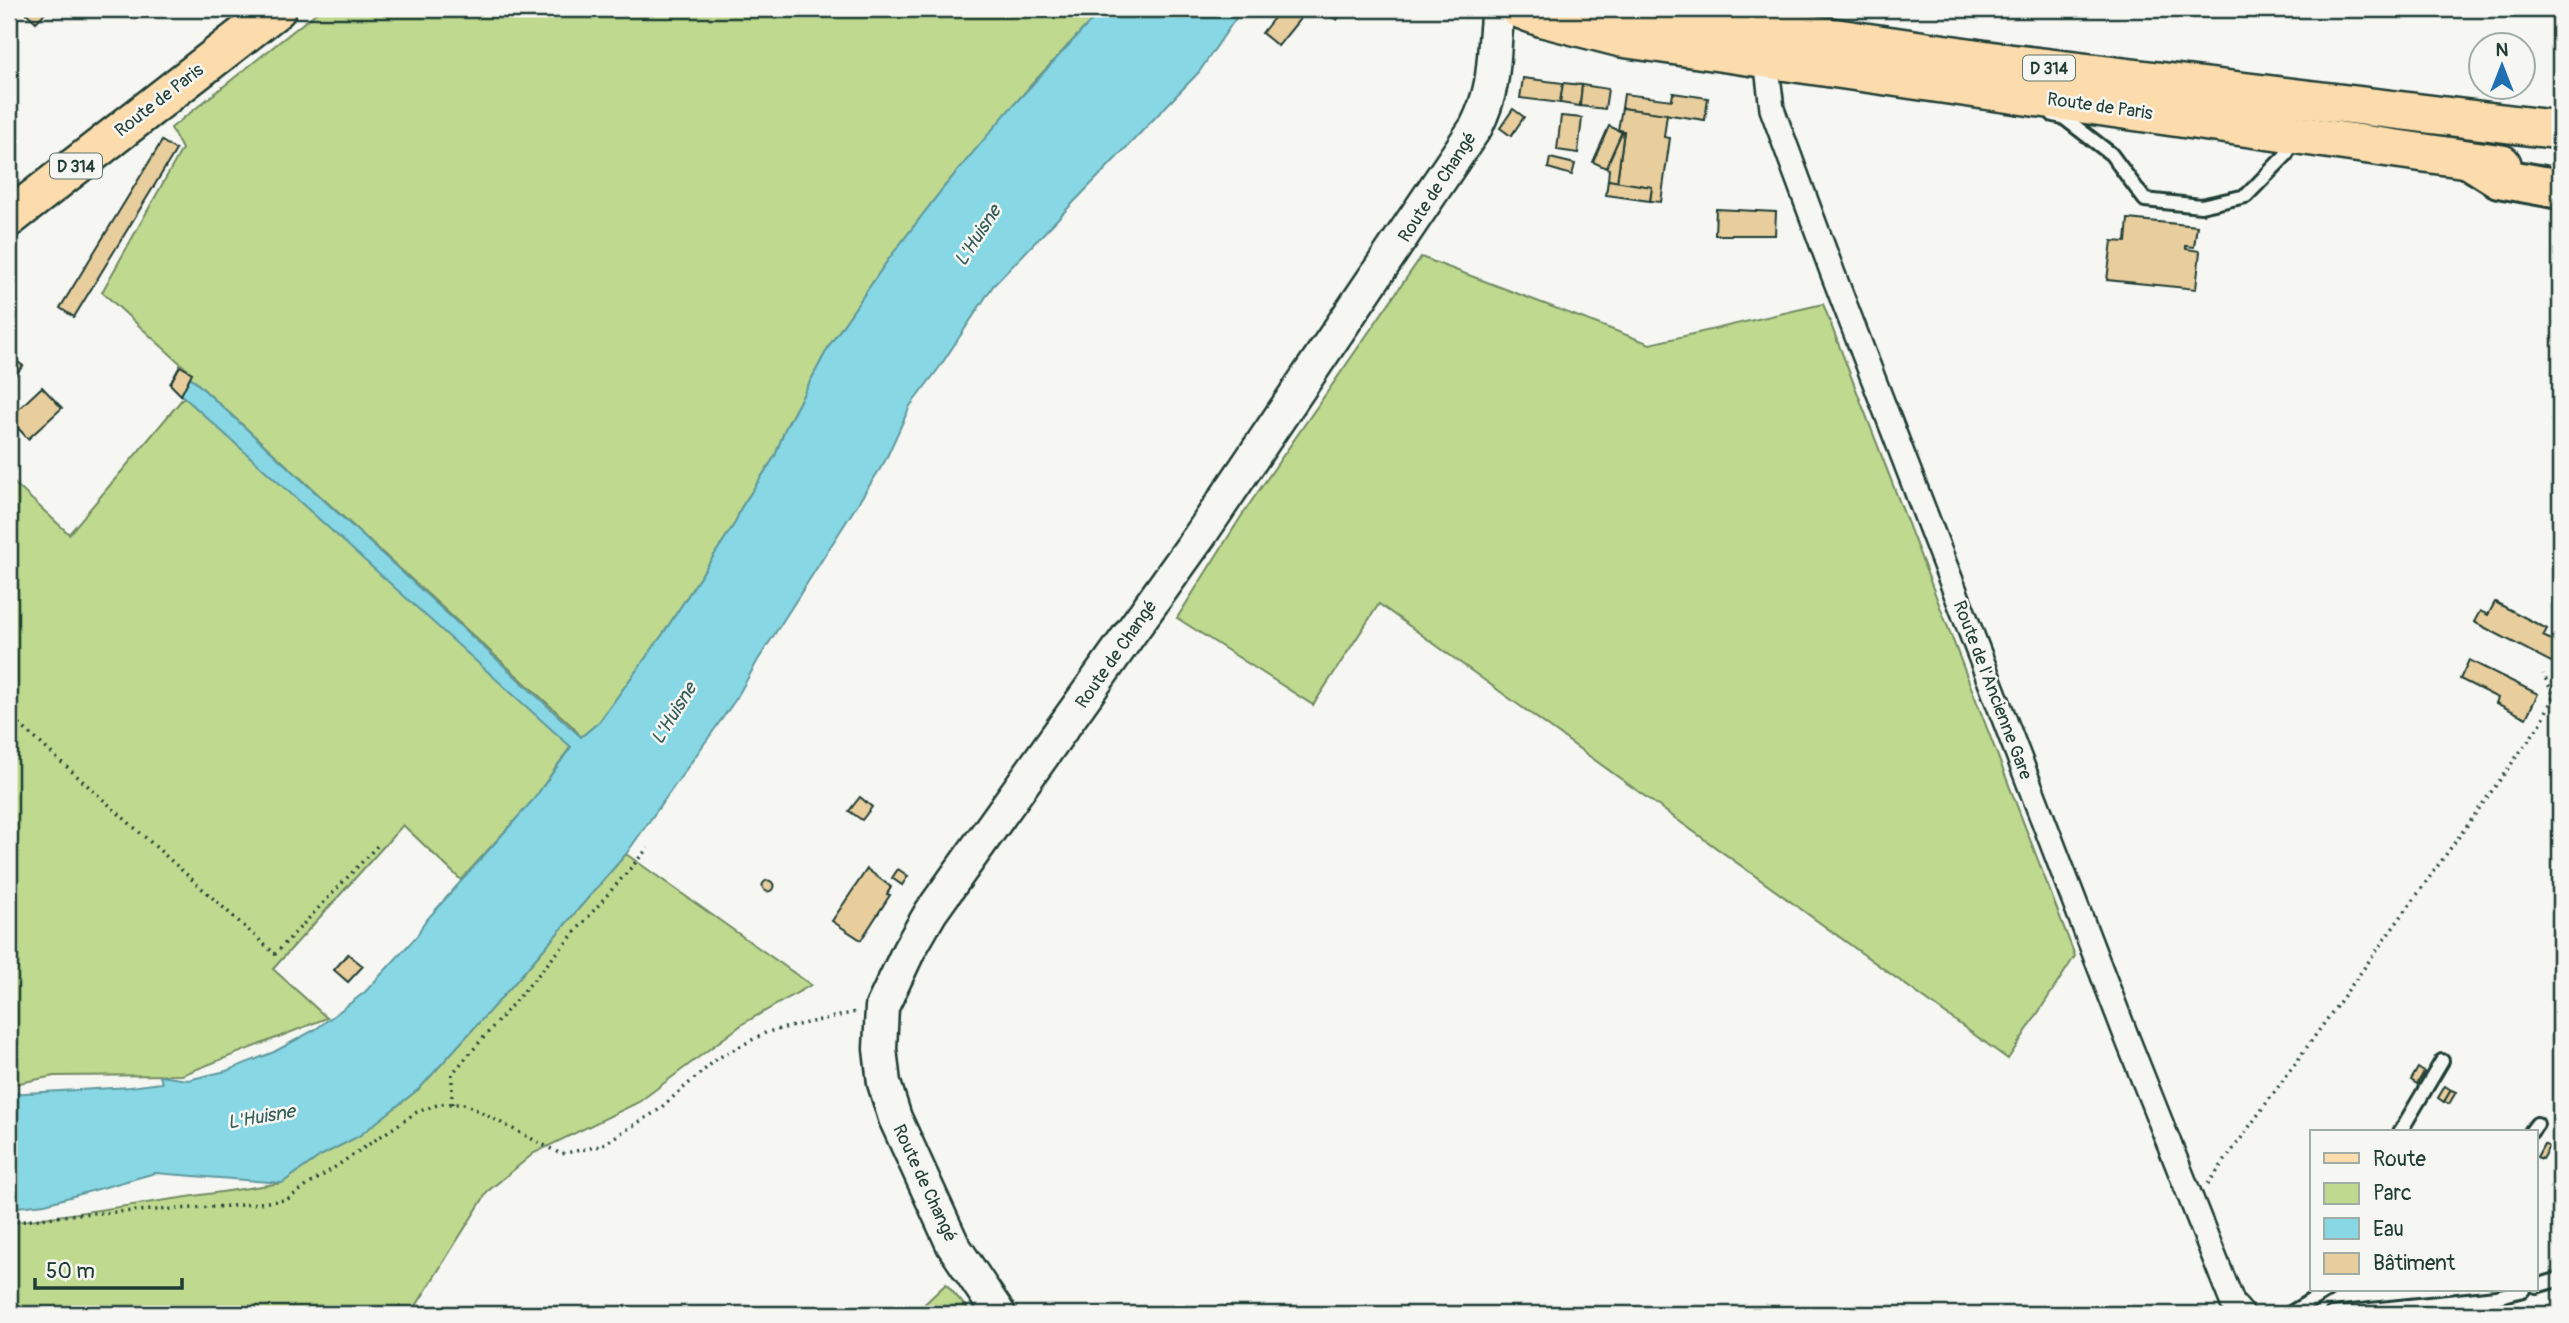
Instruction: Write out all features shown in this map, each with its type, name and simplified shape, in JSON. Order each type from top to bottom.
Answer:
[{"type":"highway","points":[[2472,161],[2499,178],[2560,189]]},
{"type":"main road","name":"Route de Paris","points":[[9,218],[277,9]]},
{"type":"main road","name":"Route de Paris","points":[[1519,9],[1621,38],[2472,161],[2560,171]]},
{"type":"main road","name":"Route de Paris","points":[[1637,9],[2009,63],[2560,130]]},
{"type":"street","name":"Route de Changé","points":[[999,1314],[953,1245],[895,1118],[884,1083],[880,1049],[882,1007],[909,950],[931,912],[1207,526],[1476,127],[1486,108],[1494,78],[1498,9]]},
{"type":"street","name":"Route de l'Ancienne Gare","points":[[1766,59],[1772,109],[1833,274],[2122,1025],[2233,1304],[2242,1314]]},
{"type":"lane","points":[[1964,86],[1987,99],[2063,117],[2111,154],[2145,200],[2201,206],[2246,196],[2285,156],[2297,135]]},
{"type":"lane","points":[[2401,1130],[2442,1061]]},
{"type":"lane","points":[[2538,1285],[2560,1279]]},
{"type":"lane","points":[[2289,1314],[2326,1292]]},
{"type":"lane","points":[[2332,1314],[2496,1297],[2515,1292]]},
{"type":"path","points":[[2194,1203],[2541,723],[2554,695],[2543,674]]},
{"type":"path","points":[[9,715],[275,954],[380,843]]},
{"type":"path","points":[[452,1104],[452,1074],[648,848]]},
{"type":"path","points":[[9,1223],[78,1214],[232,1206],[286,1200],[417,1112],[440,1104],[465,1104],[561,1154],[600,1146],[657,1111],[718,1058],[768,1032],[882,1007]]},
{"type":"green space","points":[[321,9],[1102,9],[1032,84],[944,187],[888,260],[829,346],[785,429],[775,456],[741,508],[735,523],[663,634],[599,722],[581,737],[190,377],[191,373],[102,292],[182,149],[171,128]]},
{"type":"green space","points":[[1421,257],[1650,344],[1823,304],[2075,956],[2008,1059],[1379,604],[1313,705],[1177,618],[1244,512]]},
{"type":"green space","points":[[184,397],[571,746],[534,799],[461,880],[403,825],[273,969],[327,1018],[182,1075],[54,1076],[9,1085],[9,478],[69,534]]},
{"type":"green space","points":[[626,854],[811,985],[744,1023],[639,1102],[534,1153],[488,1191],[411,1314],[9,1314],[9,1223],[282,1183],[320,1156],[359,1136],[420,1088]]},
{"type":"green space","points":[[946,1284],[972,1314],[914,1314]]},
{"type":"water","name":"L'Huisne","points":[[1102,9],[1242,9],[1199,72],[993,286],[939,368],[910,406],[885,461],[736,699],[626,854],[420,1088],[359,1136],[320,1156],[282,1183],[155,1173],[45,1204],[9,1208],[9,1094],[130,1087],[162,1083],[160,1076],[188,1080],[226,1071],[274,1052],[316,1029],[365,992],[417,936],[423,924],[534,799],[571,747],[181,395],[190,377],[581,737],[599,722],[663,634],[735,523],[741,508],[775,456],[785,429],[829,346],[888,260],[944,187],[1008,111]]},
{"type":"building","points":[[22,9],[49,9],[36,22]]},
{"type":"building","points":[[1281,9],[1308,9],[1278,46],[1262,33]]},
{"type":"building","points":[[1318,9],[1344,9],[1337,20]]},
{"type":"building","points":[[1523,78],[1563,83],[1560,103],[1520,98]]},
{"type":"building","points":[[1563,83],[1582,85],[1580,106],[1560,103]]},
{"type":"building","points":[[1582,85],[1608,89],[1605,109],[1580,106]]},
{"type":"building","points":[[1673,93],[1708,98],[1705,120],[1622,108],[1624,94],[1672,100]]},
{"type":"building","points":[[1622,108],[1667,114],[1664,137],[1670,138],[1661,202],[1650,201],[1652,187],[1617,182],[1624,131],[1618,130]]},
{"type":"building","points":[[1513,109],[1524,117],[1511,136],[1500,128]]},
{"type":"building","points":[[1561,116],[1582,118],[1578,153],[1557,150]]},
{"type":"building","points":[[1609,126],[1622,132],[1606,168],[1593,162]]},
{"type":"building","points":[[1618,130],[1624,131],[1617,182],[1608,180],[1609,169],[1606,168],[1622,132]]},
{"type":"building","points":[[162,141],[176,150],[74,317],[60,308]]},
{"type":"building","points":[[1550,158],[1575,164],[1572,175],[1548,168]]},
{"type":"building","points":[[1608,180],[1652,187],[1650,201],[1606,195]]},
{"type":"building","points":[[1716,209],[1776,212],[1775,235],[1715,235]]},
{"type":"building","points":[[2128,219],[2197,226],[2194,247],[2186,246],[2186,249],[2200,251],[2196,289],[2107,280],[2112,241],[2126,242]]},
{"type":"building","points":[[9,355],[23,366],[11,380],[9,378]]},
{"type":"building","points":[[180,366],[192,373],[181,395],[170,384]]},
{"type":"building","points":[[42,387],[62,408],[28,439],[9,418]]},
{"type":"building","points":[[2495,602],[2547,629],[2543,636],[2560,644],[2560,653],[2555,664],[2474,622],[2480,611],[2488,615]]},
{"type":"building","points":[[2469,660],[2538,694],[2526,718],[2496,703],[2498,698],[2460,679]]},
{"type":"building","points":[[860,797],[872,807],[862,820],[849,811]]},
{"type":"building","points":[[867,869],[891,887],[887,894],[890,895],[861,940],[832,921]]},
{"type":"building","points":[[898,869],[908,876],[902,885],[892,878]]},
{"type":"building","points":[[768,880],[774,886],[768,892],[762,886]]},
{"type":"building","points":[[348,954],[363,966],[348,982],[334,970]]},
{"type":"building","points":[[2418,1068],[2424,1072],[2417,1084],[2411,1080]]},
{"type":"building","points":[[2445,1086],[2451,1090],[2444,1102],[2438,1098]]},
{"type":"building","points":[[2451,1090],[2456,1092],[2449,1104],[2444,1102]]},
{"type":"building","points":[[2544,1144],[2549,1147],[2542,1159],[2538,1155]]}]
